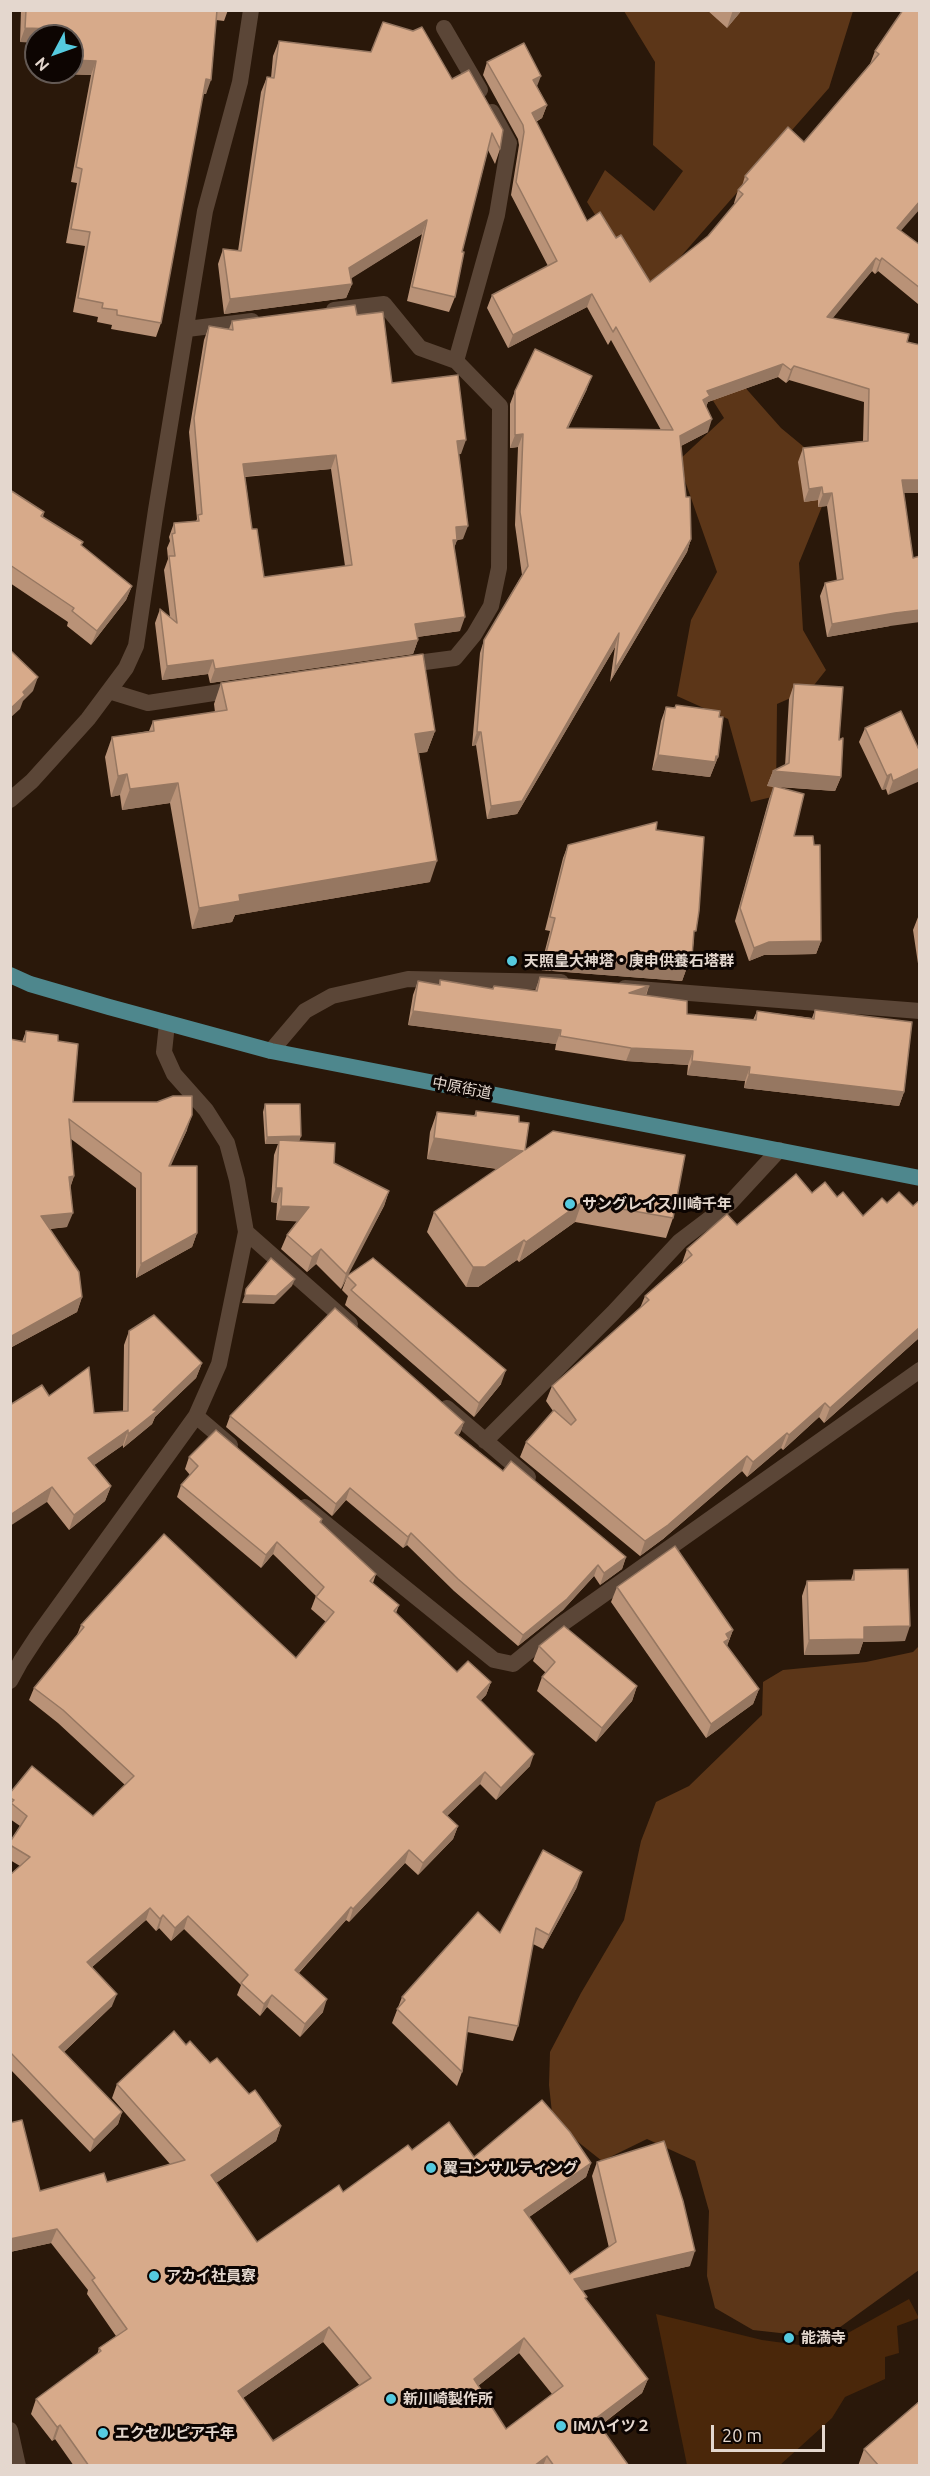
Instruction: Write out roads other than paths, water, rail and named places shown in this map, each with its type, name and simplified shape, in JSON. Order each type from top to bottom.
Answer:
[{"type":"main road","name":"中原街道","points":[[10,975],[30,984],[167,1024],[271,1051],[920,1178]]},
{"type":"street","points":[[10,800],[32,781],[88,719],[126,668],[136,646],[205,211],[240,82],[251,10]]},
{"type":"street","points":[[444,28],[509,143],[497,215],[456,361]]},
{"type":"street","points":[[314,313],[384,304],[420,348],[456,361],[500,406],[499,568],[491,606],[474,635],[455,658],[384,668]]},
{"type":"street","points":[[187,329],[268,318]]},
{"type":"street","points":[[109,692],[148,703],[254,687]]},
{"type":"street","points":[[271,1051],[305,1011],[332,996],[408,979],[532,980],[579,984]]},
{"type":"street","points":[[614,987],[920,1011]]},
{"type":"street","points":[[10,1681],[38,1635],[196,1416],[219,1364],[246,1232],[237,1179],[227,1143],[207,1110],[174,1074],[164,1052],[167,1024]]},
{"type":"street","points":[[485,1442],[613,1313],[680,1241],[730,1203],[779,1150]]},
{"type":"street","points":[[246,1232],[361,1333]]},
{"type":"street","points":[[288,1493],[494,1660],[513,1664],[635,1565],[920,1370]]},
{"type":"street","points":[[432,1395],[540,1486]]},
{"type":"street","points":[[196,1416],[242,1455]]},
{"type":"street","points":[[10,2430],[18,2466]]},
{"type":"place","name":"天照皇大神塔・庚申供養石塔群","points":[[512,961]]},
{"type":"place","name":"サングレイス川崎千年","points":[[570,1204]]},
{"type":"place","name":"翼コンサルティング","points":[[431,2168]]},
{"type":"place","name":"アカイ社員寮","points":[[154,2276]]},
{"type":"place","name":"能満寺","points":[[789,2338]]},
{"type":"place","name":"新川崎製作所","points":[[391,2399]]},
{"type":"place","name":"IMハイツ２","points":[[561,2426]]},
{"type":"place","name":"エクセルピア千年","points":[[103,2433]]}]
